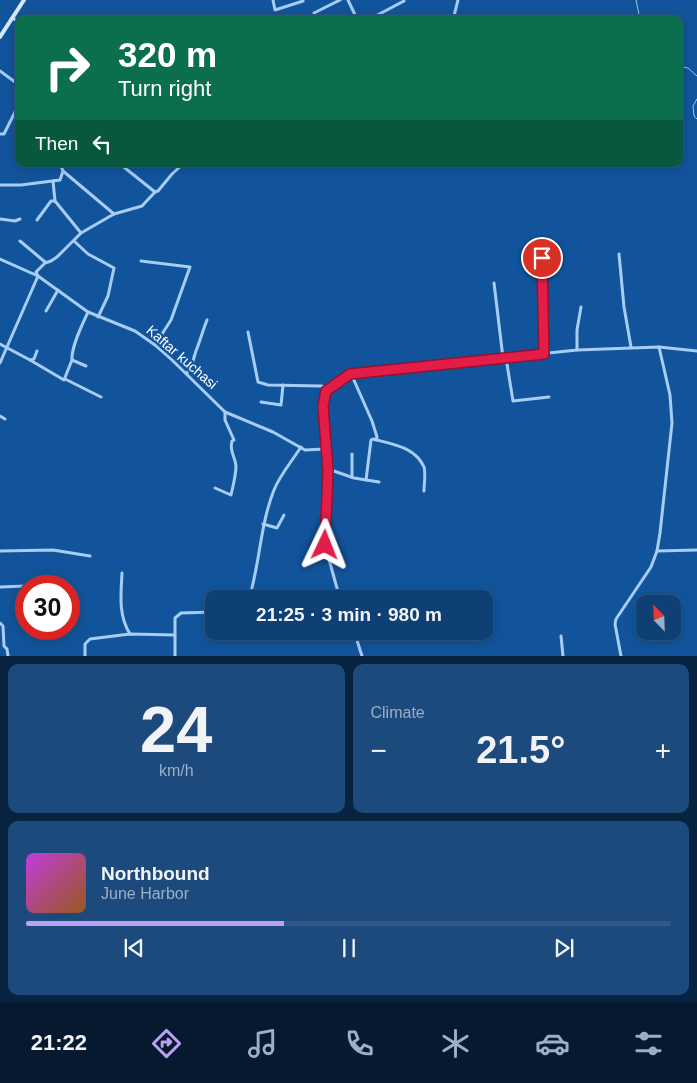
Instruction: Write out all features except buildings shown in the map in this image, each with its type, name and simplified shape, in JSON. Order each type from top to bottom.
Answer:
[{"type":"main road","points":[[0,37],[22,1]]},
{"type":"street","points":[[272,0],[275,10],[303,2]]},
{"type":"street","points":[[315,15],[314,13],[340,0]]},
{"type":"street","points":[[348,0],[355,15]]},
{"type":"street","points":[[454,15],[458,0]]},
{"type":"street","points":[[378,15],[404,1]]},
{"type":"street","points":[[0,71],[15,82]]},
{"type":"street","points":[[0,134],[4,134],[7,130],[15,113]]},
{"type":"street","points":[[0,185],[21,185],[60,180],[62,167]]},
{"type":"street","points":[[124,167],[155,192]]},
{"type":"street","points":[[0,363],[38,276],[36,272],[44,263],[51,261],[81,233],[114,214],[142,206],[180,167]]},
{"type":"street","points":[[63,171],[114,214]]},
{"type":"street","points":[[53,181],[54,201],[81,233]]},
{"type":"street","points":[[37,220],[51,201],[54,201]]},
{"type":"street","points":[[0,219],[15,222],[20,219]]},
{"type":"street","points":[[20,241],[45,261],[44,263]]},
{"type":"street","points":[[74,241],[88,254],[114,268],[108,296],[98,317]]},
{"type":"street","points":[[619,254],[624,307],[631,347]]},
{"type":"street","points":[[542,258],[544,354]]},
{"type":"street","name":"Kaftar kuchasi","points":[[0,259],[38,276],[88,312],[134,331],[155,345],[188,373],[225,412],[273,432],[305,450],[325,449]]},
{"type":"street","points":[[141,261],[190,268],[171,320],[155,345]]},
{"type":"street","points":[[494,283],[504,358],[513,401],[549,397]]},
{"type":"street","points":[[46,311],[58,290]]},
{"type":"street","points":[[577,350],[577,330],[581,306]]},
{"type":"street","points":[[65,379],[78,335],[88,312]]},
{"type":"street","points":[[188,373],[193,366],[207,320]]},
{"type":"street","points":[[248,332],[258,382],[325,387],[323,406],[328,470],[325,545],[338,590]]},
{"type":"street","points":[[0,344],[64,380],[101,398]]},
{"type":"street","points":[[621,656],[615,624],[616,620],[651,568],[657,551],[672,423],[670,395],[659,347]]},
{"type":"street","points":[[326,391],[349,375],[577,350],[659,347],[697,351]]},
{"type":"street","points":[[30,360],[34,359],[37,351]]},
{"type":"street","points":[[72,360],[86,366]]},
{"type":"street","points":[[349,375],[353,378],[372,421],[377,437],[376,440]]},
{"type":"street","points":[[261,402],[282,405],[283,385]]},
{"type":"street","points":[[225,412],[225,420],[236,445]]},
{"type":"street","points":[[0,416],[5,419]]},
{"type":"street","points":[[215,488],[231,494],[236,473],[236,463],[230,448],[234,440]]},
{"type":"street","points":[[366,480],[372,440],[376,440],[406,448],[416,456],[424,468],[424,491]]},
{"type":"street","points":[[252,590],[263,524],[274,490],[301,448]]},
{"type":"street","points":[[352,454],[352,477]]},
{"type":"street","points":[[328,470],[379,482]]},
{"type":"street","points":[[263,524],[277,528],[284,515]]},
{"type":"street","points":[[0,550],[53,550],[90,556]]},
{"type":"street","points":[[657,551],[697,550]]},
{"type":"street","points":[[122,573],[123,623],[130,634]]},
{"type":"street","points":[[0,586],[15,586]]},
{"type":"street","points":[[175,656],[175,618],[177,615],[181,613],[205,612]]},
{"type":"street","points":[[0,622],[3,626],[4,646],[7,649],[8,656]]},
{"type":"street","points":[[85,656],[85,644],[88,640],[130,634],[175,635]]},
{"type":"street","points":[[560,636],[563,656]]},
{"type":"street","points":[[357,640],[362,656]]},
{"type":"waterway","points":[[636,0],[639,15]]},
{"type":"waterway","points":[[683,67],[688,68],[697,76]]},
{"type":"waterway","points":[[697,99],[693,106],[694,116],[697,119]]},
{"type":"route","points":[[325,545],[328,470],[323,406],[326,391],[350,374],[544,354],[542,258]]}]
